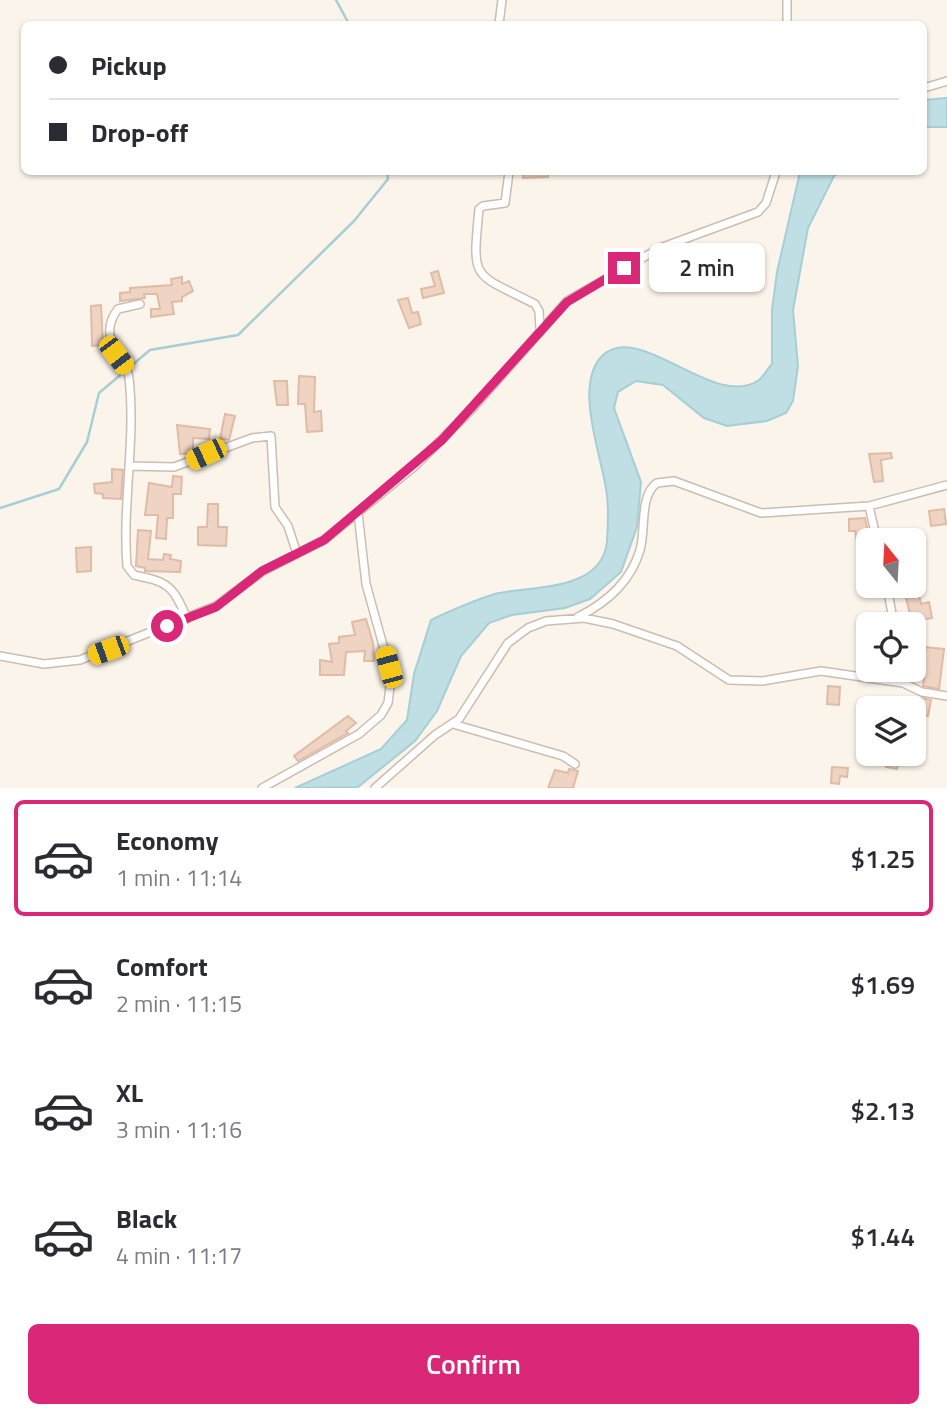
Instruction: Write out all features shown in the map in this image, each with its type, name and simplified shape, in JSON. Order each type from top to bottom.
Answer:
[{"type":"street","points":[[499,21],[502,0]]},
{"type":"street","points":[[787,0],[787,21]]},
{"type":"street","points":[[927,87],[947,81]]},
{"type":"street","points":[[509,175],[505,203],[483,205],[479,209],[475,263],[484,278],[554,314]]},
{"type":"street","points":[[0,656],[44,664],[80,660],[216,607],[262,571],[324,540],[442,440],[554,314],[580,292],[660,248],[758,212],[766,203],[775,175]]},
{"type":"street","points":[[141,304],[118,309],[112,323],[113,350],[130,379],[128,570],[134,575],[163,582],[178,600],[187,619]]},
{"type":"street","points":[[534,304],[540,315],[540,330]]},
{"type":"street","points":[[129,466],[174,467],[252,438],[271,436],[275,507],[277,515],[288,526],[298,554]]},
{"type":"street","points":[[576,617],[604,601],[634,566],[641,548],[649,491],[657,482],[674,481],[761,513],[869,506],[947,485]]},
{"type":"street","points":[[869,506],[874,528]]},
{"type":"street","points":[[262,788],[359,734],[372,725],[388,703],[389,667],[366,584],[358,513]]},
{"type":"street","points":[[375,788],[466,711],[493,663],[508,643],[528,628],[545,621],[576,617],[613,624],[677,646],[729,680],[762,681],[821,671],[856,676]]},
{"type":"street","points":[[903,682],[922,692],[947,696]]},
{"type":"street","points":[[452,724],[563,755],[575,764]]},
{"type":"water","points":[[947,98],[947,127],[927,127],[927,100]]},
{"type":"water","points":[[799,175],[836,175],[808,228],[793,310],[798,366],[793,401],[786,413],[767,421],[727,426],[704,418],[663,385],[636,381],[618,392],[614,408],[641,482],[637,527],[621,572],[590,599],[565,608],[512,615],[489,623],[461,656],[437,711],[415,741],[358,787],[295,788],[381,749],[407,720],[414,674],[431,620],[495,594],[562,584],[592,570],[602,559],[607,542],[608,502],[589,400],[594,367],[603,355],[619,348],[637,349],[721,384],[741,386],[759,380],[772,364],[772,310],[777,272]]},
{"type":"building","points":[[523,175],[548,175],[548,177],[523,178]]},
{"type":"building","points":[[438,271],[444,293],[423,298],[421,289],[435,286],[431,273]]},
{"type":"building","points":[[182,277],[182,284],[189,281],[193,291],[182,297],[182,301],[172,302],[174,314],[151,317],[151,309],[160,309],[157,294],[144,294],[145,298],[120,301],[120,293],[130,292],[130,288],[172,285],[171,279]]},
{"type":"building","points":[[408,298],[412,313],[418,312],[421,324],[409,328],[398,300]]},
{"type":"building","points":[[101,305],[103,345],[92,346],[91,306]]},
{"type":"building","points":[[299,376],[315,377],[314,412],[321,411],[322,431],[307,432],[305,404],[298,404]]},
{"type":"building","points":[[274,381],[287,381],[288,405],[277,405]]},
{"type":"building","points":[[225,414],[235,416],[229,440],[220,439]]},
{"type":"building","points":[[177,425],[210,429],[209,439],[193,438],[193,453],[180,454]]},
{"type":"building","points":[[891,453],[892,458],[881,460],[883,481],[874,482],[869,454]]},
{"type":"building","points":[[112,469],[123,470],[121,499],[103,498],[103,494],[95,493],[94,484],[112,482]]},
{"type":"building","points":[[173,476],[182,477],[181,494],[173,494],[173,518],[167,518],[166,539],[156,538],[158,515],[145,515],[149,483],[172,487]]},
{"type":"building","points":[[208,504],[218,504],[218,527],[227,527],[226,546],[198,545],[198,527],[207,527]]},
{"type":"building","points":[[944,509],[946,524],[931,526],[929,511]]},
{"type":"building","points":[[865,518],[867,528],[856,528],[856,536],[855,531],[849,531],[849,519]]},
{"type":"building","points":[[138,530],[151,531],[148,559],[163,560],[164,554],[171,555],[170,559],[181,561],[180,572],[145,571],[145,568],[136,566]]},
{"type":"building","points":[[91,547],[91,571],[77,572],[76,548]]},
{"type":"building","points":[[906,598],[920,598],[921,604],[929,602],[932,618],[926,619],[926,612],[910,612]]},
{"type":"building","points":[[366,619],[373,643],[374,661],[364,661],[365,651],[346,652],[344,675],[320,675],[320,660],[332,662],[329,644],[339,643],[339,637],[355,635],[352,622]]},
{"type":"building","points":[[926,647],[944,649],[939,689],[923,686],[926,682]]},
{"type":"building","points":[[828,686],[840,687],[839,705],[827,704]]},
{"type":"building","points":[[926,699],[931,700],[926,716]]},
{"type":"building","points":[[348,716],[356,723],[346,731],[348,733],[298,761],[294,756]]},
{"type":"building","points":[[832,767],[848,768],[847,777],[840,776],[839,784],[831,783]]},
{"type":"building","points":[[569,769],[578,771],[573,788],[548,788],[555,770],[568,773]]},
{"type":"waterway","points":[[336,0],[347,21]]},
{"type":"waterway","points":[[0,508],[59,489],[87,442],[99,393],[150,350],[238,335],[354,221],[388,179],[387,175]]},
{"type":"route","points":[[167,626],[216,607],[262,571],[324,540],[415,466],[442,440],[567,302],[624,268]]}]
